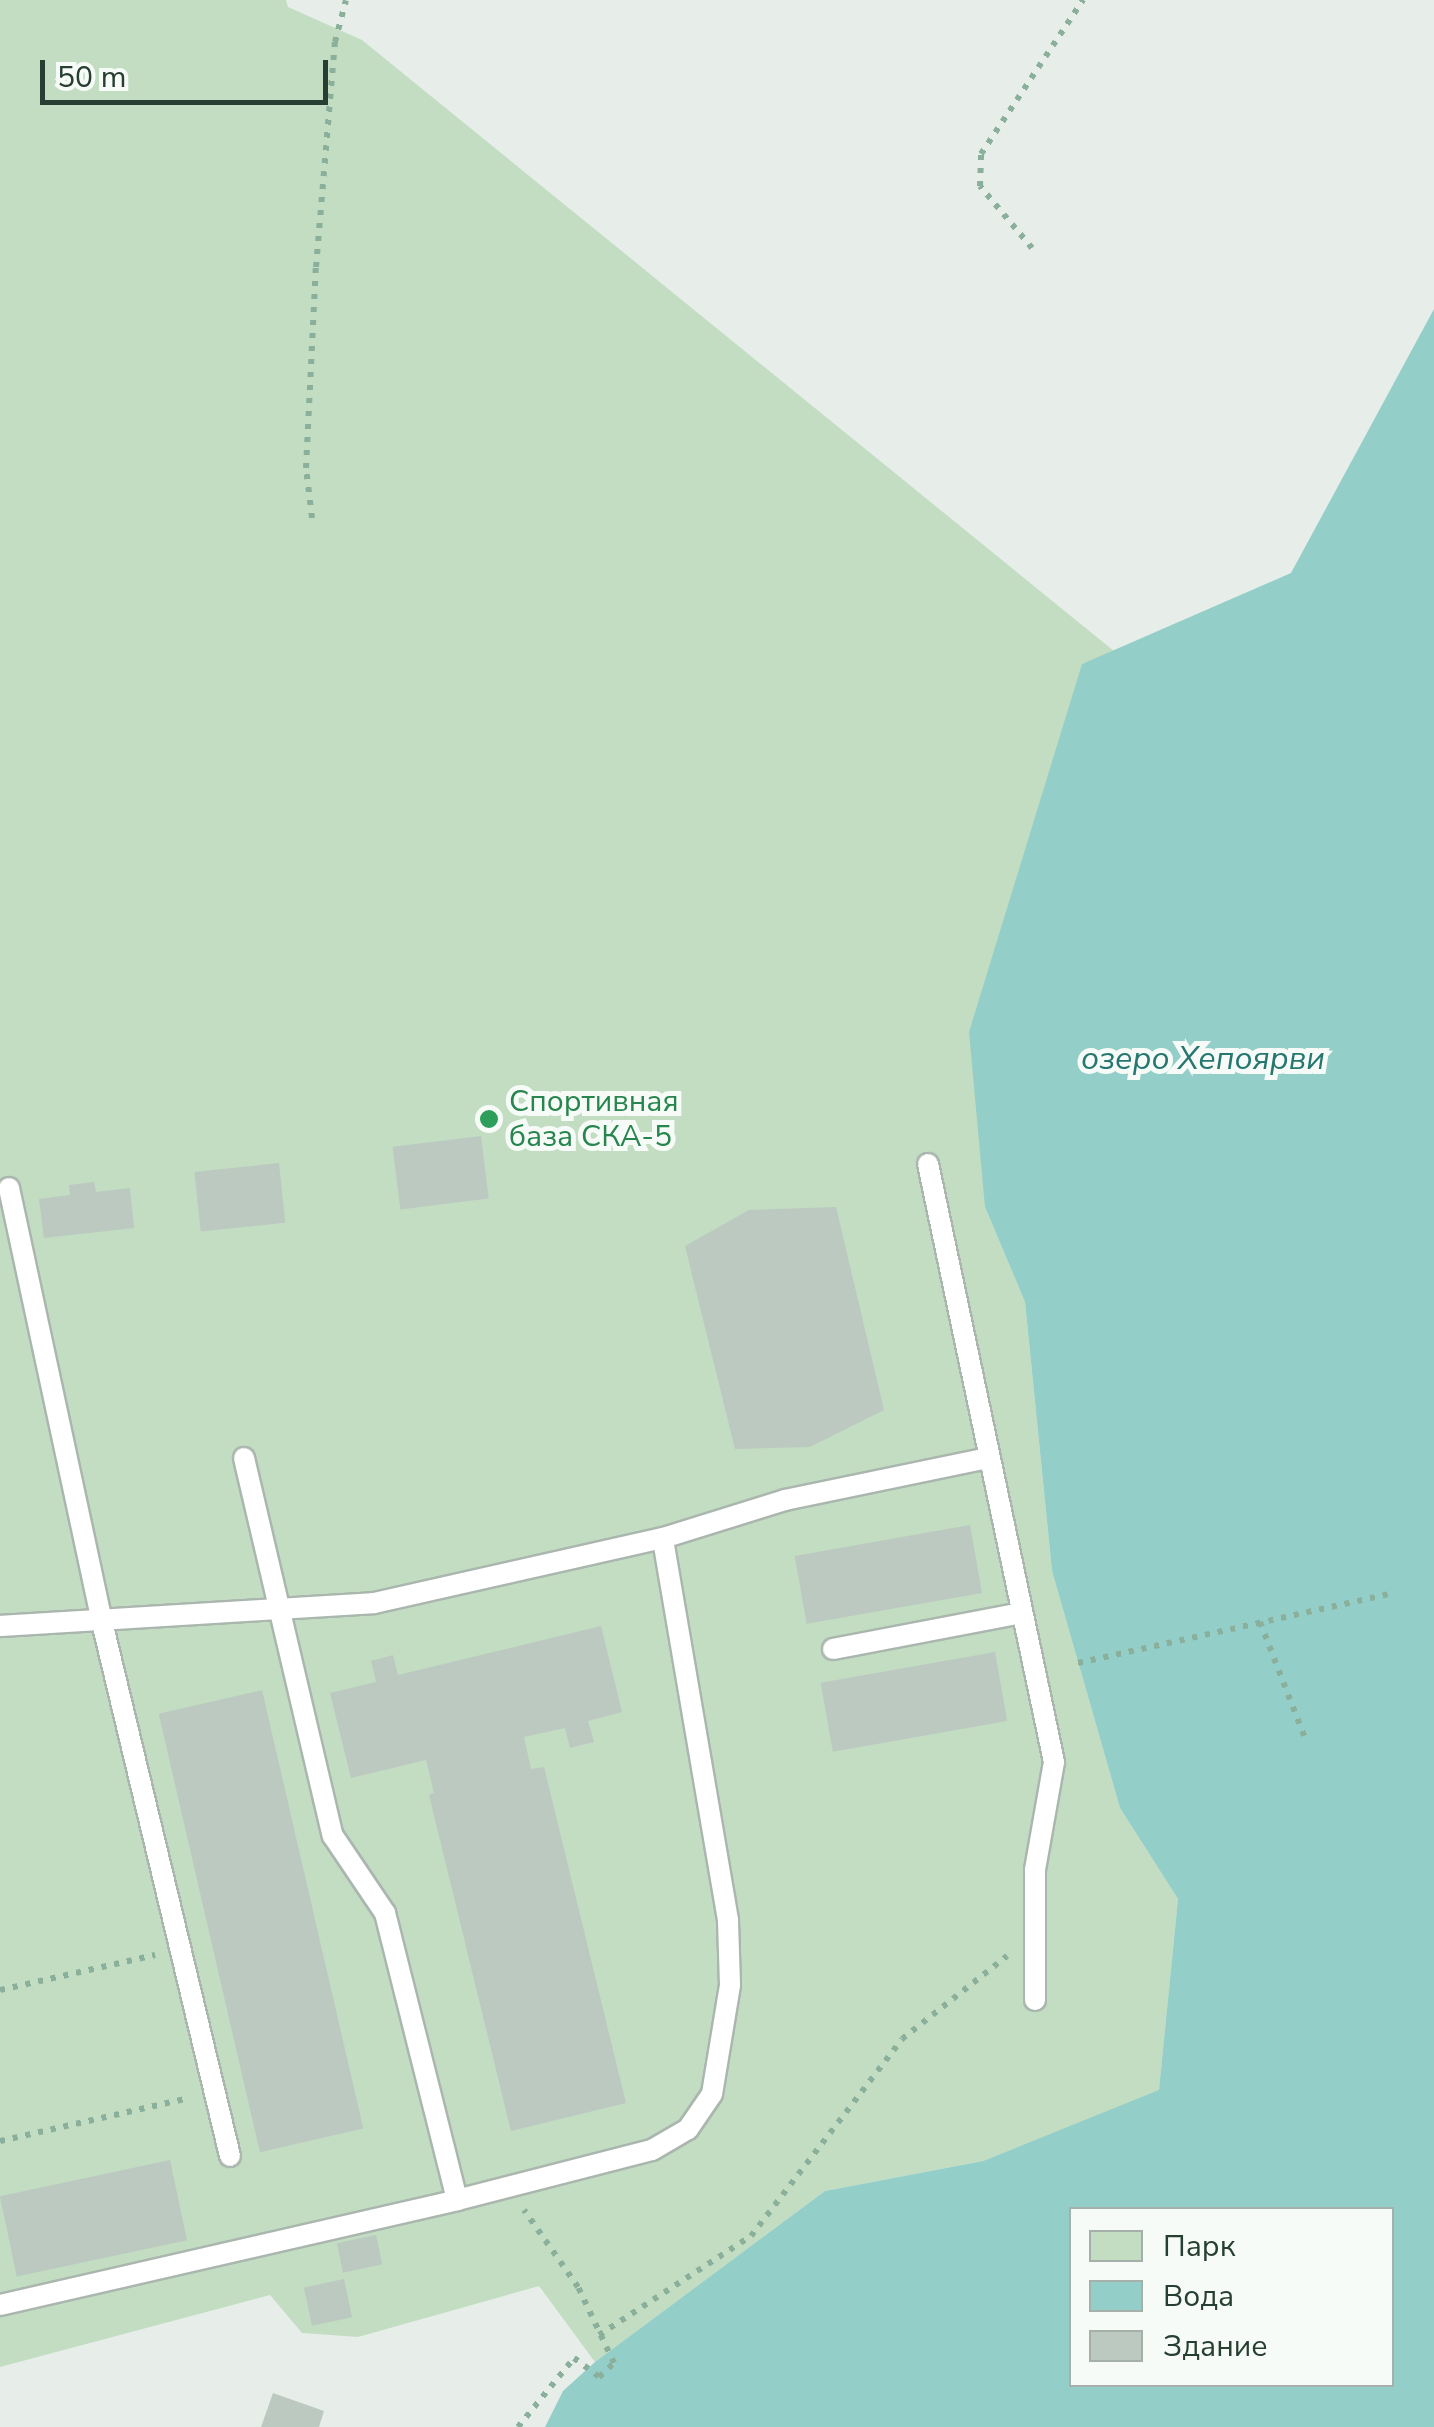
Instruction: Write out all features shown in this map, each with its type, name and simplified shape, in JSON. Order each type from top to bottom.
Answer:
[{"type":"lane","points":[[928,1164],[1054,1762],[1035,1870],[1035,2000]]},
{"type":"lane","points":[[9,1188],[102,1622],[230,2156]]},
{"type":"lane","points":[[244,1458],[276,1610],[333,1836],[385,1913],[457,2200]]},
{"type":"lane","points":[[0,1626],[374,1603],[663,1538],[785,1500],[988,1458]]},
{"type":"lane","points":[[0,2305],[457,2200],[652,2150],[688,2129],[712,2094],[724,2042],[728,1920],[663,1538]]},
{"type":"lane","points":[[833,1650],[1022,1613]]},
{"type":"path","points":[[312,518],[306,468],[316,267],[335,42],[346,0]]},
{"type":"path","points":[[1032,248],[980,186],[981,154],[1083,0]]},
{"type":"path","points":[[1078,1663],[1394,1592]]},
{"type":"path","points":[[1260,1622],[1306,1738]]},
{"type":"path","points":[[599,2335],[752,2236],[902,2040],[1035,1934]]},
{"type":"path","points":[[0,1990],[180,1949]]},
{"type":"path","points":[[0,2141],[214,2092]]},
{"type":"path","points":[[510,2186],[578,2286],[614,2363],[600,2377],[574,2358],[518,2427]]},
{"type":"green space","name":"Спортивная база СКА-5","points":[[0,0],[286,0],[288,7],[362,40],[1114,651],[1082,664],[985,1207],[1025,1302],[1052,1571],[1120,1808],[1178,1899],[1159,2091],[983,2161],[825,2191],[595,2362],[539,2286],[358,2337],[302,2333],[270,2295],[0,2367]]},
{"type":"water","name":"озеро Хепоярви","points":[[1434,309],[1434,2427],[545,2427],[563,2391],[595,2362],[825,2191],[983,2161],[1159,2090],[1178,1899],[1120,1808],[1052,1571],[1025,1302],[985,1207],[969,1032],[1082,664],[1291,573]]},
{"type":"building","points":[[481,1136],[489,1199],[400,1209],[393,1147]]},
{"type":"building","points":[[279,1163],[285,1223],[201,1232],[194,1172]]},
{"type":"building","points":[[94,1182],[96,1192],[130,1188],[134,1228],[44,1238],[39,1199],[70,1195],[69,1185]]},
{"type":"building","points":[[836,1207],[884,1410],[810,1447],[735,1449],[685,1246],[749,1210]]},
{"type":"building","points":[[970,1525],[982,1593],[807,1624],[795,1556]]},
{"type":"building","points":[[601,1626],[622,1712],[588,1721],[594,1742],[570,1748],[565,1728],[524,1737],[531,1769],[544,1767],[626,2103],[511,2131],[429,1795],[434,1793],[426,1760],[351,1778],[330,1693],[376,1682],[371,1661],[393,1655],[398,1675]]},
{"type":"building","points":[[995,1652],[1007,1721],[833,1752],[821,1683]]},
{"type":"building","points":[[262,1690],[363,2128],[260,2152],[159,1714]]},
{"type":"building","points":[[170,2160],[187,2240],[17,2276],[0,2196]]},
{"type":"building","points":[[376,2235],[382,2264],[343,2273],[337,2243]]},
{"type":"building","points":[[344,2279],[352,2317],[312,2326],[304,2288]]},
{"type":"building","points":[[273,2393],[324,2411],[319,2427],[261,2427]]},
{"type":"place","name":"Спортивная база СКА-5","points":[[489,1119]]}]
